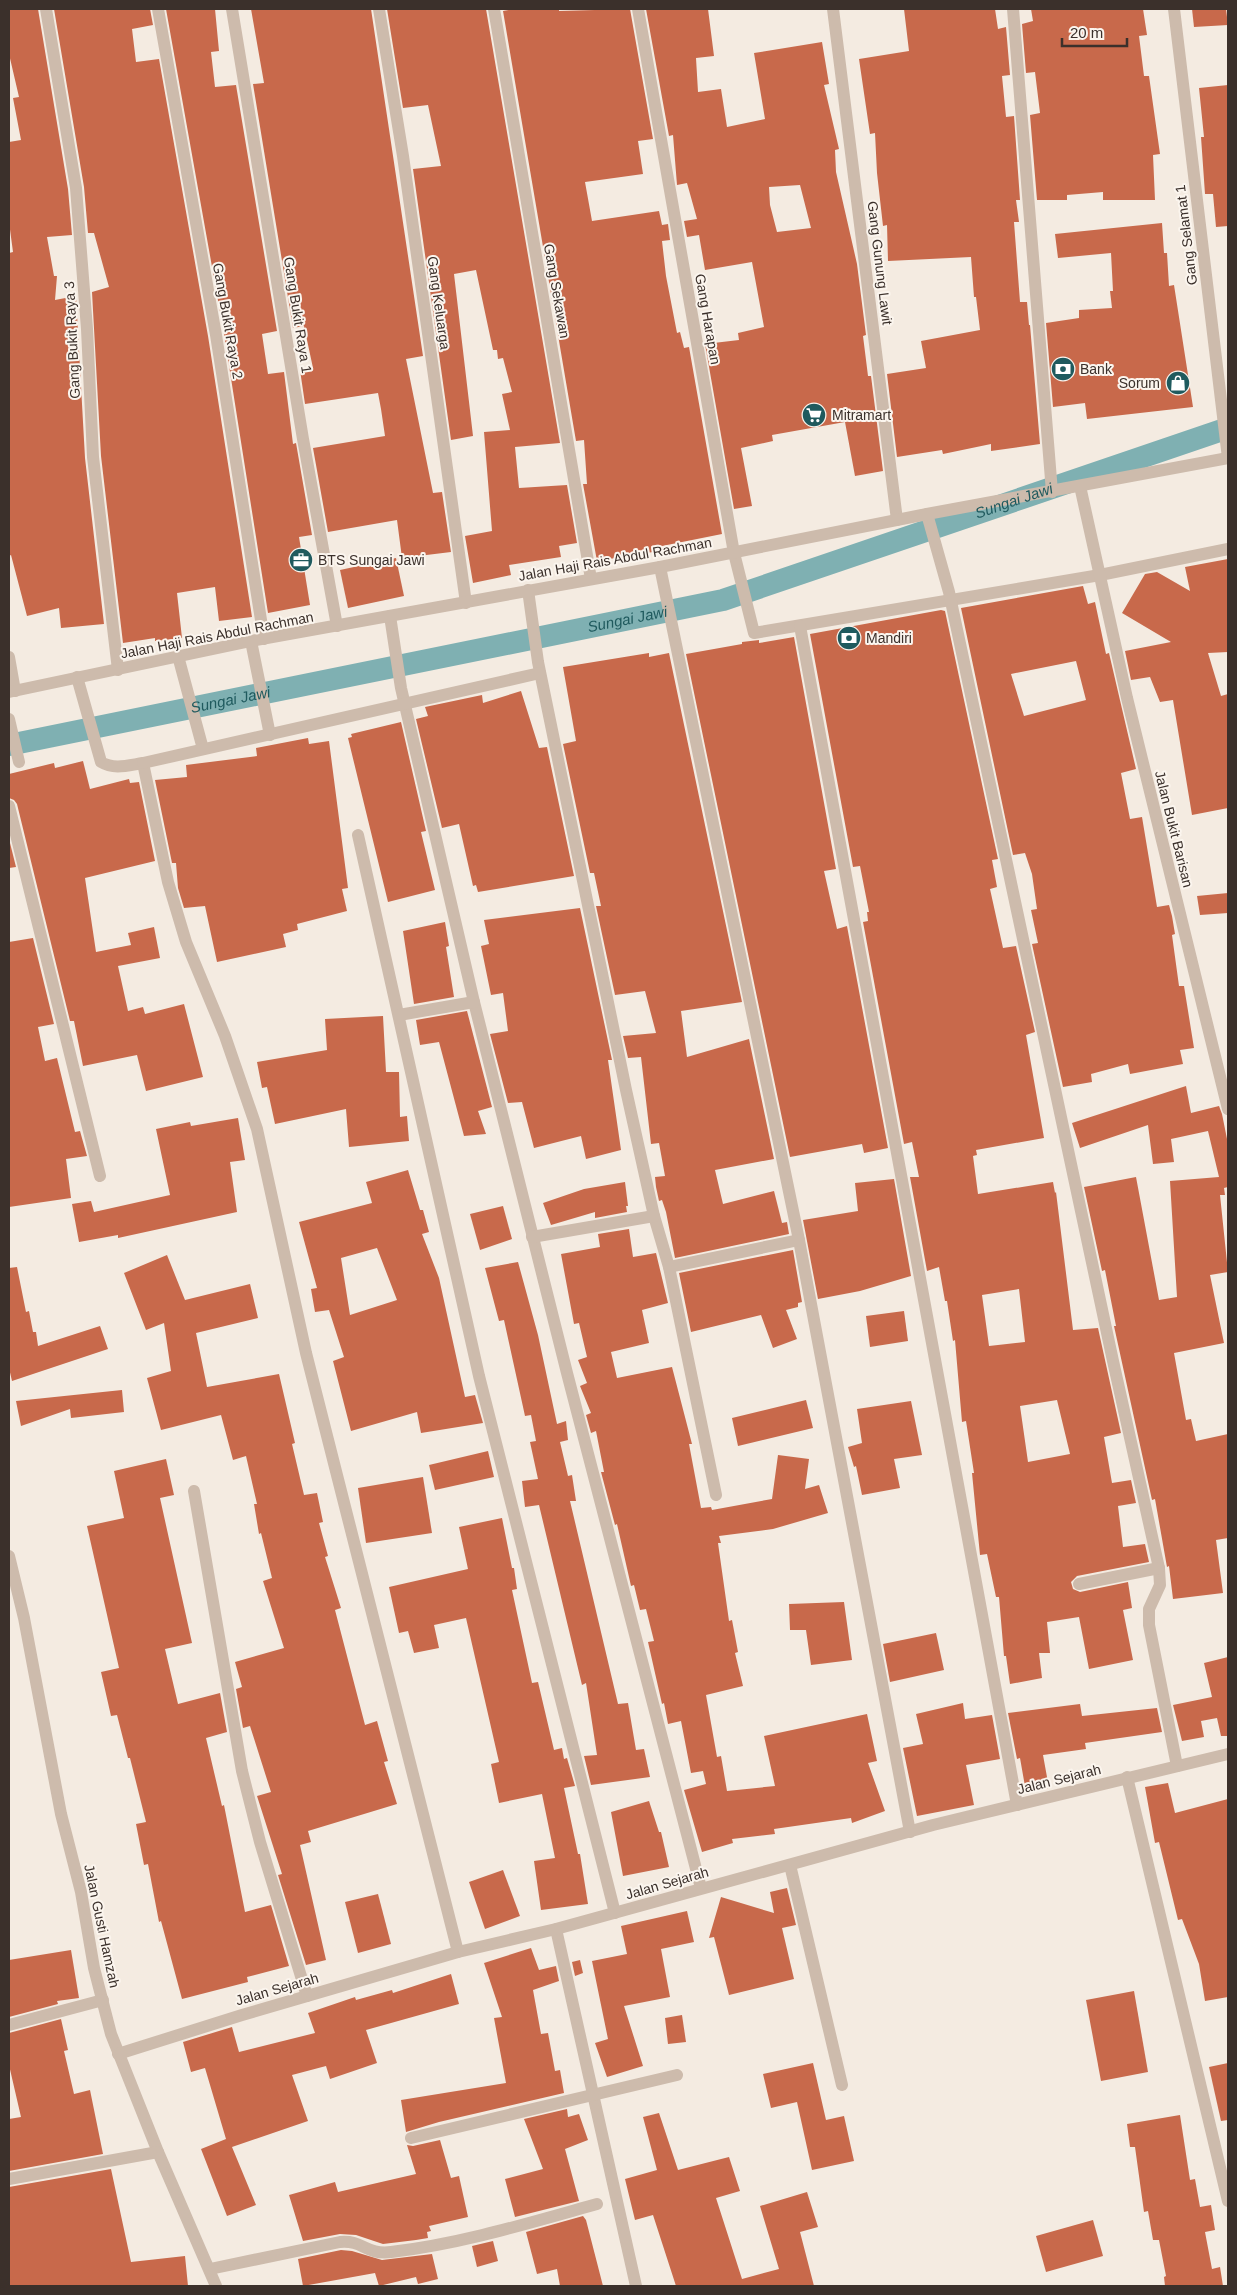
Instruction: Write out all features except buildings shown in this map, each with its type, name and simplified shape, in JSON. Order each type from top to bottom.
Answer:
[{"type":"street","name":"Gang Bukit Raya 3","points":[[46,9],[76,188],[87,329],[93,456],[118,670]]},
{"type":"street","name":"Gang Bukit Raya 2","points":[[158,9],[216,335],[257,640],[258,670],[270,734]]},
{"type":"street","name":"Gang Bukit Raya 1","points":[[232,9],[303,439],[337,626]]},
{"type":"street","name":"Gang Keluarga","points":[[379,9],[403,156],[466,603]]},
{"type":"street","name":"Gang Sekawan","points":[[494,9],[591,579]]},
{"type":"street","name":"Gang Harapan","points":[[638,9],[734,553],[753,628],[800,626]]},
{"type":"street","name":"Gang Gunung Lawit","points":[[832,9],[898,520]]},
{"type":"street","points":[[1012,9],[1052,492]]},
{"type":"street","name":"Gang Selamat 1","points":[[1174,9],[1227,458]]},
{"type":"street","name":"Jalan Haji Rais Abdul Rachman","points":[[12,692],[257,640],[466,603],[528,590],[660,568],[927,514],[1227,458]]},
{"type":"street","name":"Jalan Bukit Barisan","points":[[1080,486],[1131,717],[1228,1109]]},
{"type":"street","points":[[927,514],[950,596],[1159,1568],[1160,1585],[1149,1609],[1149,1624],[1177,1766]]},
{"type":"street","points":[[1017,1804],[800,626],[950,596],[1100,575],[1228,550]]},
{"type":"street","points":[[660,568],[799,1240],[910,1832]]},
{"type":"street","points":[[528,590],[539,667],[654,1216],[669,1267],[716,1496]]},
{"type":"street","points":[[390,616],[401,688],[474,1002],[532,1237],[701,1888]]},
{"type":"street","points":[[9,656],[12,692]]},
{"type":"street","points":[[178,656],[203,749]]},
{"type":"street","points":[[77,677],[101,762],[107,766],[119,767],[405,704],[539,667]]},
{"type":"street","points":[[9,719],[18,759]]},
{"type":"street","points":[[143,763],[168,882],[186,942],[225,1036],[257,1128],[306,1353],[458,1952]]},
{"type":"street","points":[[9,806],[100,1176]]},
{"type":"street","points":[[358,835],[479,1376],[615,1913]]},
{"type":"street","points":[[399,1015],[474,1002]]},
{"type":"street","points":[[532,1237],[654,1216]]},
{"type":"street","points":[[669,1267],[799,1240]]},
{"type":"street","points":[[194,1492],[242,1771],[260,1842],[307,1996]]},
{"type":"street","name":"Jalan Gusti Hamzah","points":[[9,1556],[24,1618],[61,1814],[81,1892],[94,1968],[118,2054],[216,2286]]},
{"type":"street","points":[[1079,1584],[1159,1568]]},
{"type":"street","name":"Jalan Sejarah","points":[[118,2054],[458,1952],[556,1929],[701,1888],[1017,1804],[1228,1754]]},
{"type":"street","points":[[1128,1777],[1228,2201]]},
{"type":"street","points":[[790,1864],[842,2085]]},
{"type":"street","points":[[556,1929],[636,2286]]},
{"type":"street","points":[[9,2025],[103,2000]]},
{"type":"street","points":[[411,2138],[677,2075]]},
{"type":"street","points":[[9,2179],[158,2152]]},
{"type":"street","points":[[210,2269],[340,2242],[359,2243],[368,2251],[391,2252],[494,2232],[596,2204]]},
{"type":"waterway","name":"Sungai Jawi","points":[[9,745],[723,600],[1228,428]]},
{"type":"place","name":"Bank","points":[[1063,369]]},
{"type":"place","name":"Sorum","points":[[1178,383]]},
{"type":"place","name":"Mitramart","points":[[814,415]]},
{"type":"place","name":"BTS Sungai Jawi","points":[[301,560]]},
{"type":"place","name":"Mandiri","points":[[849,638]]}]
